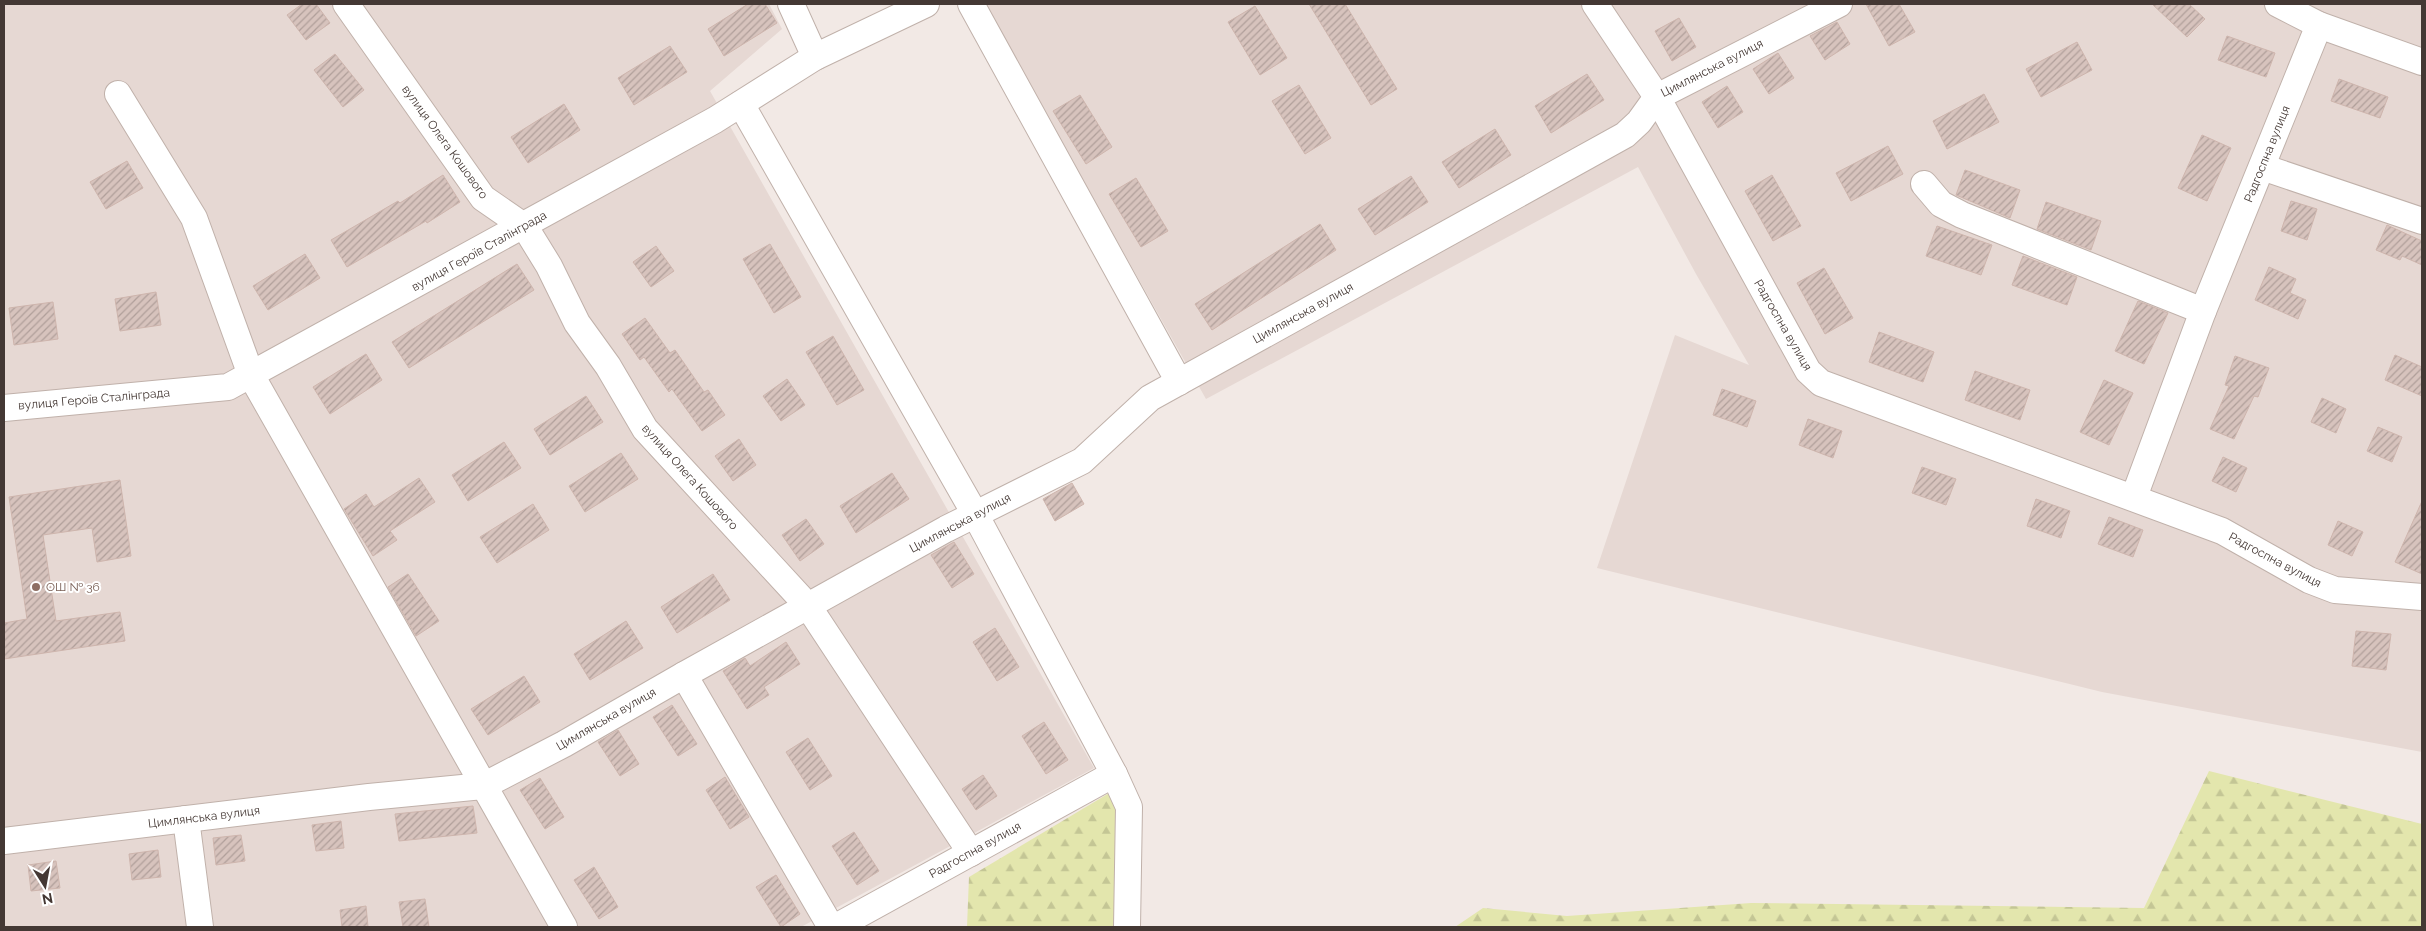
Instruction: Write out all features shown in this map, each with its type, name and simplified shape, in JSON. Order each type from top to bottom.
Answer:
[{"type":"street","name":"вулиця Олега Кошового","points":[[346,4],[483,198],[525,227],[549,266],[577,323],[608,366],[645,429],[808,606],[971,853]]},
{"type":"street","points":[[791,4],[815,57]]},
{"type":"street","name":"вулиця Героїв Сталінграда","points":[[4,408],[228,387],[525,227],[741,104],[815,57],[926,4]]},
{"type":"street","points":[[971,4],[1179,382]]},
{"type":"street","name":"Радгоспна вулиця","points":[[1595,4],[1657,97],[1808,372],[1821,383],[2222,531],[2309,580],[2335,590],[2422,597]]},
{"type":"street","name":"Цимлянська вулиця","points":[[4,841],[483,786],[564,744],[684,675],[975,514],[1082,461],[1150,398],[1625,135],[1639,122],[1657,97],[1839,4]]},
{"type":"street","points":[[2278,4],[2319,25],[2422,62]]},
{"type":"street","name":"Радгоспна вулиця","points":[[2134,497],[2203,311],[2319,25]]},
{"type":"street","points":[[118,94],[194,218],[251,375],[564,927]]},
{"type":"street","points":[[741,104],[975,514],[1114,774],[1129,807],[1126,927]]},
{"type":"street","points":[[2262,167],[2422,221]]},
{"type":"street","points":[[1924,184],[1941,204],[1962,215],[2203,311]]},
{"type":"street","points":[[684,675],[831,927]]},
{"type":"street","name":"Радгоспна вулиця","points":[[836,927],[1114,774]]},
{"type":"street","points":[[186,819],[200,927]]},
{"type":"shaded area","points":[[4,4],[769,4],[782,29],[710,91],[1094,768],[801,927],[4,927]]},
{"type":"shaded area","points":[[984,4],[2422,4],[2422,752],[2102,692],[1597,568],[1675,335],[1749,365],[1696,274],[1638,167],[1206,399]]},
{"type":"green space","points":[[2209,771],[2422,824],[2422,927],[1455,927],[1483,908],[1567,916],[1751,903],[2144,908]]},
{"type":"green space","points":[[1116,789],[1116,927],[967,927],[969,877]]},
{"type":"building","points":[[302,4],[316,4],[330,23],[306,40],[287,15]]},
{"type":"building","points":[[748,4],[765,4],[777,23],[724,56],[708,29]]},
{"type":"building","points":[[1309,4],[1345,4],[1397,89],[1371,105]]},
{"type":"building","points":[[1866,4],[1899,4],[1915,32],[1889,46]]},
{"type":"building","points":[[2152,4],[2189,4],[2205,19],[2187,37]]},
{"type":"building","points":[[1255,6],[1287,58],[1260,75],[1228,22]]},
{"type":"building","points":[[1679,18],[1696,47],[1672,61],[1655,31]]},
{"type":"building","points":[[1837,22],[1850,44],[1825,60],[1810,36]]},
{"type":"building","points":[[2227,36],[2275,53],[2266,77],[2218,60]]},
{"type":"building","points":[[2077,42],[2092,70],[2041,97],[2026,69]]},
{"type":"building","points":[[670,46],[687,72],[634,105],[618,78]]},
{"type":"building","points":[[1778,53],[1794,78],[1769,94],[1753,69]]},
{"type":"building","points":[[335,54],[364,90],[343,107],[314,70]]},
{"type":"building","points":[[1587,74],[1604,100],[1551,133],[1535,106]]},
{"type":"building","points":[[2339,79],[2388,97],[2380,118],[2331,101]]},
{"type":"building","points":[[1299,85],[1331,138],[1305,154],[1272,101]]},
{"type":"building","points":[[1727,86],[1743,112],[1718,128],[1702,102]]},
{"type":"building","points":[[1984,94],[1999,122],[1947,149],[1933,121]]},
{"type":"building","points":[[1080,95],[1112,147],[1086,164],[1053,111]]},
{"type":"building","points":[[564,104],[580,130],[528,163],[511,137]]},
{"type":"building","points":[[1495,129],[1511,155],[1459,188],[1442,162]]},
{"type":"building","points":[[2202,135],[2231,148],[2207,201],[2178,188]]},
{"type":"building","points":[[1888,146],[1903,174],[1851,201],[1836,173]]},
{"type":"building","points":[[127,161],[143,188],[106,209],[90,182]]},
{"type":"building","points":[[1965,170],[2020,190],[2010,218],[1956,195]]},
{"type":"building","points":[[443,175],[460,202],[427,223],[426,221],[347,267],[331,240],[398,201],[400,203]]},
{"type":"building","points":[[1772,175],[1801,226],[1773,241],[1745,191]]},
{"type":"building","points":[[1411,176],[1428,202],[1375,235],[1358,209]]},
{"type":"building","points":[[1136,178],[1168,231],[1141,247],[1109,194]]},
{"type":"building","points":[[2291,201],[2317,209],[2307,240],[2281,231]]},
{"type":"building","points":[[2046,202],[2101,221],[2091,250],[2037,229]]},
{"type":"building","points":[[1320,224],[1336,250],[1212,330],[1195,304]]},
{"type":"building","points":[[2387,225],[2422,241],[2422,265],[2402,256],[2400,260],[2376,250]]},
{"type":"building","points":[[1937,226],[1992,245],[1981,275],[1926,256]]},
{"type":"building","points":[[770,244],[801,297],[774,313],[743,259]]},
{"type":"building","points":[[656,246],[674,271],[651,287],[633,262]]},
{"type":"building","points":[[305,254],[320,278],[268,310],[253,286]]},
{"type":"building","points":[[2023,256],[2077,277],[2067,305],[2012,285]]},
{"type":"building","points":[[517,264],[534,290],[409,368],[392,342]]},
{"type":"building","points":[[2269,267],[2296,279],[2290,293],[2306,300],[2298,319],[2255,300]]},
{"type":"building","points":[[1824,268],[1853,318],[1825,334],[1797,283]]},
{"type":"building","points":[[156,292],[161,325],[120,331],[115,299]]},
{"type":"building","points":[[2138,301],[2168,313],[2144,364],[2115,351]]},
{"type":"building","points":[[53,302],[58,339],[14,345],[9,308]]},
{"type":"building","points":[[645,318],[670,353],[675,350],[704,392],[708,390],[725,415],[702,431],[672,389],[669,392],[644,357],[640,360],[622,334]]},
{"type":"building","points":[[1879,332],[1934,352],[1923,382],[1869,362]]},
{"type":"building","points":[[833,336],[864,390],[837,405],[806,352]]},
{"type":"building","points":[[366,354],[382,380],[330,414],[313,387]]},
{"type":"building","points":[[2395,355],[2422,367],[2422,396],[2385,380]]},
{"type":"building","points":[[2235,356],[2269,368],[2258,397],[2254,396],[2234,439],[2210,429],[2229,386],[2225,385]]},
{"type":"building","points":[[1975,371],[2030,390],[2020,420],[1965,400]]},
{"type":"building","points":[[787,379],[805,405],[781,421],[763,396]]},
{"type":"building","points":[[2104,380],[2133,393],[2109,445],[2080,432]]},
{"type":"building","points":[[1722,389],[1756,401],[1747,427],[1713,415]]},
{"type":"building","points":[[586,396],[603,422],[550,455],[534,429]]},
{"type":"building","points":[[2322,398],[2346,409],[2336,433],[2311,422]]},
{"type":"building","points":[[1808,419],[1842,431],[1833,458],[1799,445]]},
{"type":"building","points":[[2378,427],[2402,437],[2392,462],[2367,451]]},
{"type":"building","points":[[739,439],[756,465],[733,481],[715,456]]},
{"type":"building","points":[[504,442],[521,468],[468,501],[452,475]]},
{"type":"building","points":[[621,453],[638,479],[585,512],[569,486]]},
{"type":"building","points":[[2223,457],[2247,468],[2236,492],[2212,481]]},
{"type":"building","points":[[1922,467],[1956,479],[1946,505],[1912,493]]},
{"type":"building","points":[[892,473],[909,499],[856,533],[840,506]]},
{"type":"building","points":[[419,478],[435,502],[390,531],[397,540],[373,556],[344,509],[366,494],[374,507]]},
{"type":"building","name":"ОШ № 36","points":[[120,480],[131,556],[97,562],[92,528],[43,535],[56,621],[120,612],[125,641],[4,659],[4,623],[27,619],[9,497]]},
{"type":"building","points":[[1072,483],[1084,504],[1055,521],[1043,499]]},
{"type":"building","points":[[2036,499],[2070,511],[2061,538],[2027,526]]},
{"type":"building","points":[[2422,501],[2422,574],[2395,562]]},
{"type":"building","points":[[533,504],[549,530],[497,563],[480,537]]},
{"type":"building","points":[[2109,517],[2143,530],[2133,557],[2098,544]]},
{"type":"building","points":[[806,519],[824,544],[800,561],[782,535]]},
{"type":"building","points":[[2338,521],[2363,532],[2352,556],[2328,545]]},
{"type":"building","points":[[954,542],[974,574],[952,588],[931,555]]},
{"type":"building","points":[[408,574],[439,621],[416,636],[388,587]]},
{"type":"building","points":[[713,574],[730,600],[677,633],[661,607]]},
{"type":"building","points":[[626,621],[643,648],[590,680],[574,654]]},
{"type":"building","points":[[995,628],[1019,667],[997,681],[973,642]]},
{"type":"building","points":[[2356,631],[2391,634],[2386,670],[2352,666]]},
{"type":"building","points":[[786,642],[800,664],[764,687],[769,695],[747,709],[723,671],[745,658],[750,666]]},
{"type":"building","points":[[524,676],[540,702],[488,735],[471,709]]},
{"type":"building","points":[[672,705],[697,744],[678,756],[653,717]]},
{"type":"building","points":[[1044,722],[1068,760],[1046,774],[1022,736]]},
{"type":"building","points":[[618,730],[639,764],[620,776],[598,742]]},
{"type":"building","points":[[808,738],[832,776],[810,790],[786,752]]},
{"type":"building","points":[[983,775],[997,796],[976,810],[962,789]]},
{"type":"building","points":[[725,777],[749,817],[730,829],[706,790]]},
{"type":"building","points":[[540,778],[564,817],[545,829],[520,790]]},
{"type":"building","points":[[473,806],[477,833],[399,841],[395,814]]},
{"type":"building","points":[[341,821],[344,848],[316,851],[312,825]]},
{"type":"building","points":[[854,832],[879,871],[857,885],[832,846]]},
{"type":"building","points":[[241,835],[245,861],[216,865],[213,838]]},
{"type":"building","points":[[158,850],[161,877],[132,880],[129,854]]},
{"type":"building","points":[[56,861],[60,888],[31,891],[28,865]]},
{"type":"building","points":[[594,867],[618,907],[599,919],[574,880]]},
{"type":"building","points":[[776,875],[800,914],[781,927],[756,887]]},
{"type":"building","points":[[425,899],[429,927],[403,927],[399,902]]},
{"type":"building","points":[[366,906],[368,927],[342,927],[340,910]]},
{"type":"place","name":"ОШ № 36","points":[[36,587]]}]
